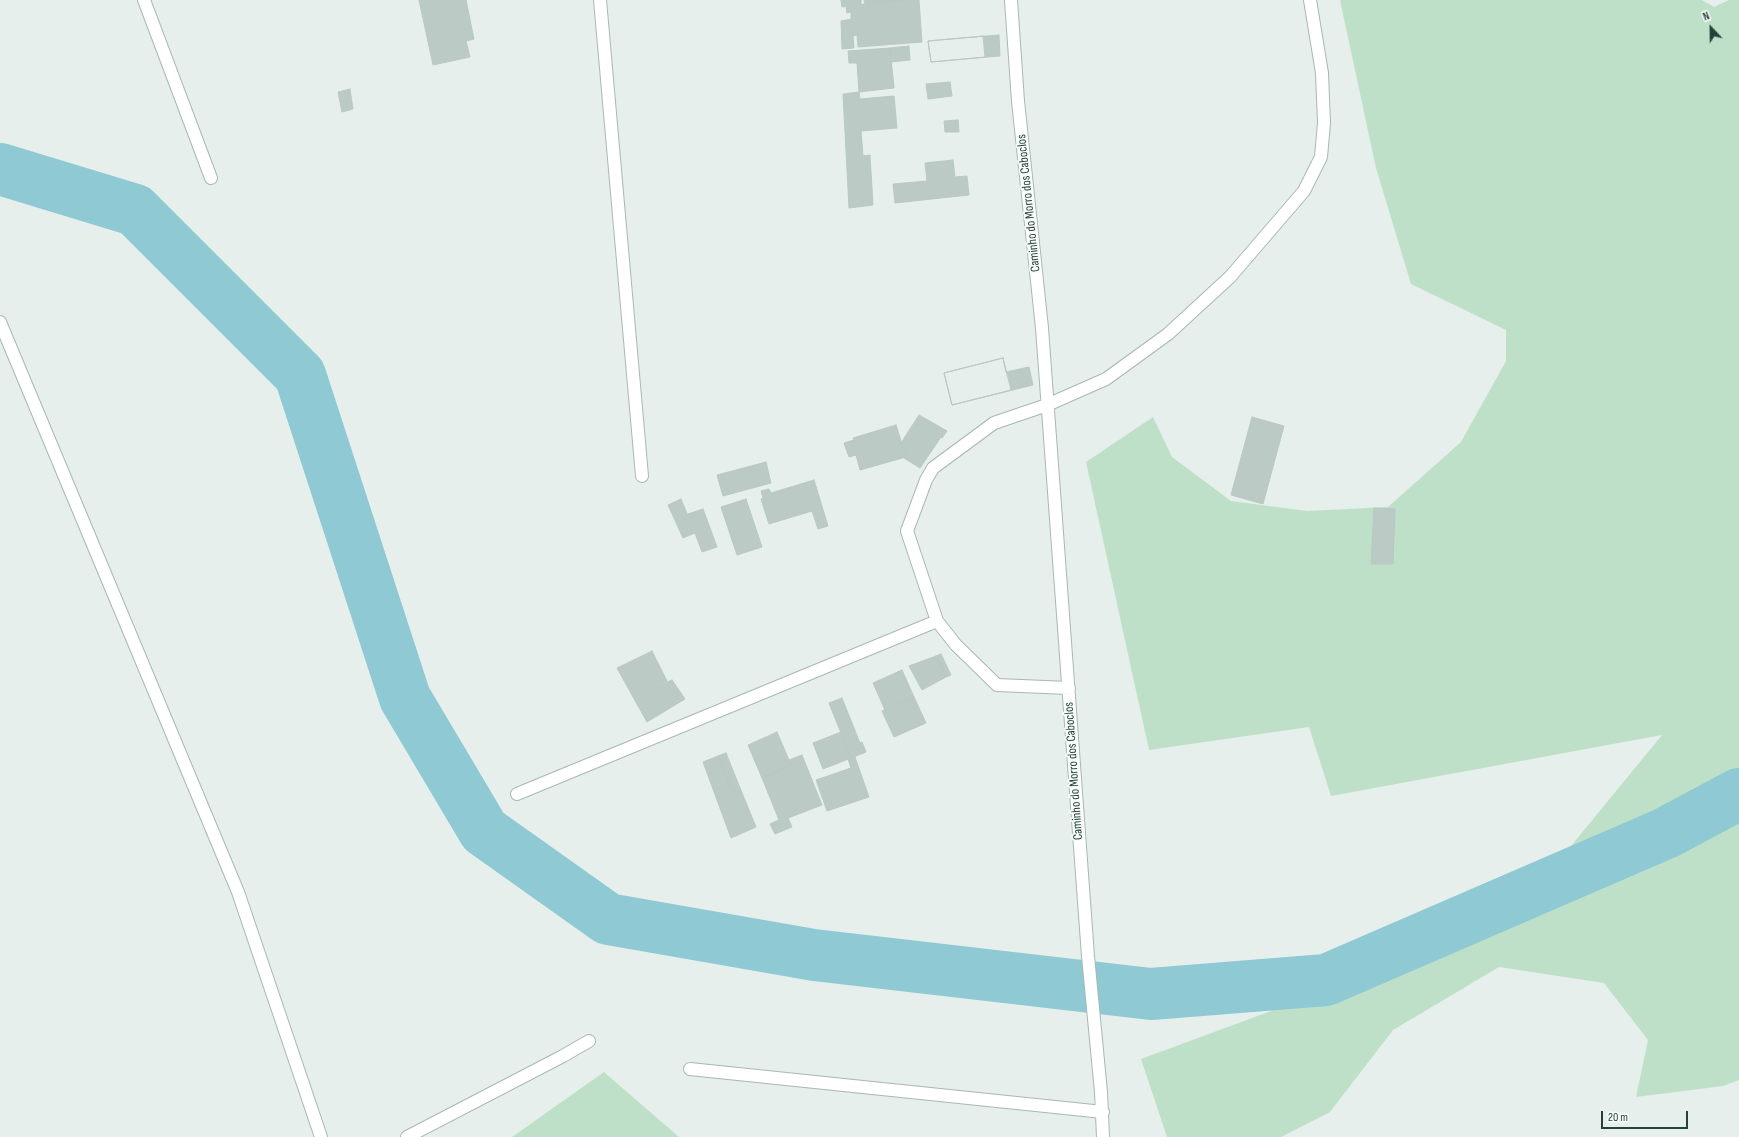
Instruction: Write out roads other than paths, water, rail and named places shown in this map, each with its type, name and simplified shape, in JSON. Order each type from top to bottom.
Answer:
[{"type":"street","points":[[144,0],[212,178]]},
{"type":"street","points":[[600,0],[642,476]]},
{"type":"street","name":"Caminho do Morro dos Caboclos","points":[[1011,0],[1018,101],[1042,328],[1088,956],[1102,1092],[1103,1137]]},
{"type":"street","points":[[1069,688],[997,685],[956,645],[937,621],[907,531],[926,480],[933,468],[994,423],[1047,405],[1106,379],[1168,334],[1230,277],[1304,191],[1321,157],[1324,123],[1322,73],[1310,0]]},
{"type":"street","points":[[0,322],[238,892],[322,1137]]},
{"type":"street","points":[[517,794],[937,621]]},
{"type":"street","points":[[407,1137],[589,1041]]},
{"type":"street","points":[[690,1069],[1103,1112]]},
{"type":"waterway","points":[[0,169],[135,210],[300,375],[405,698],[484,831],[608,919],[814,955],[1151,994],[1326,980],[1666,833],[1739,794]]}]
